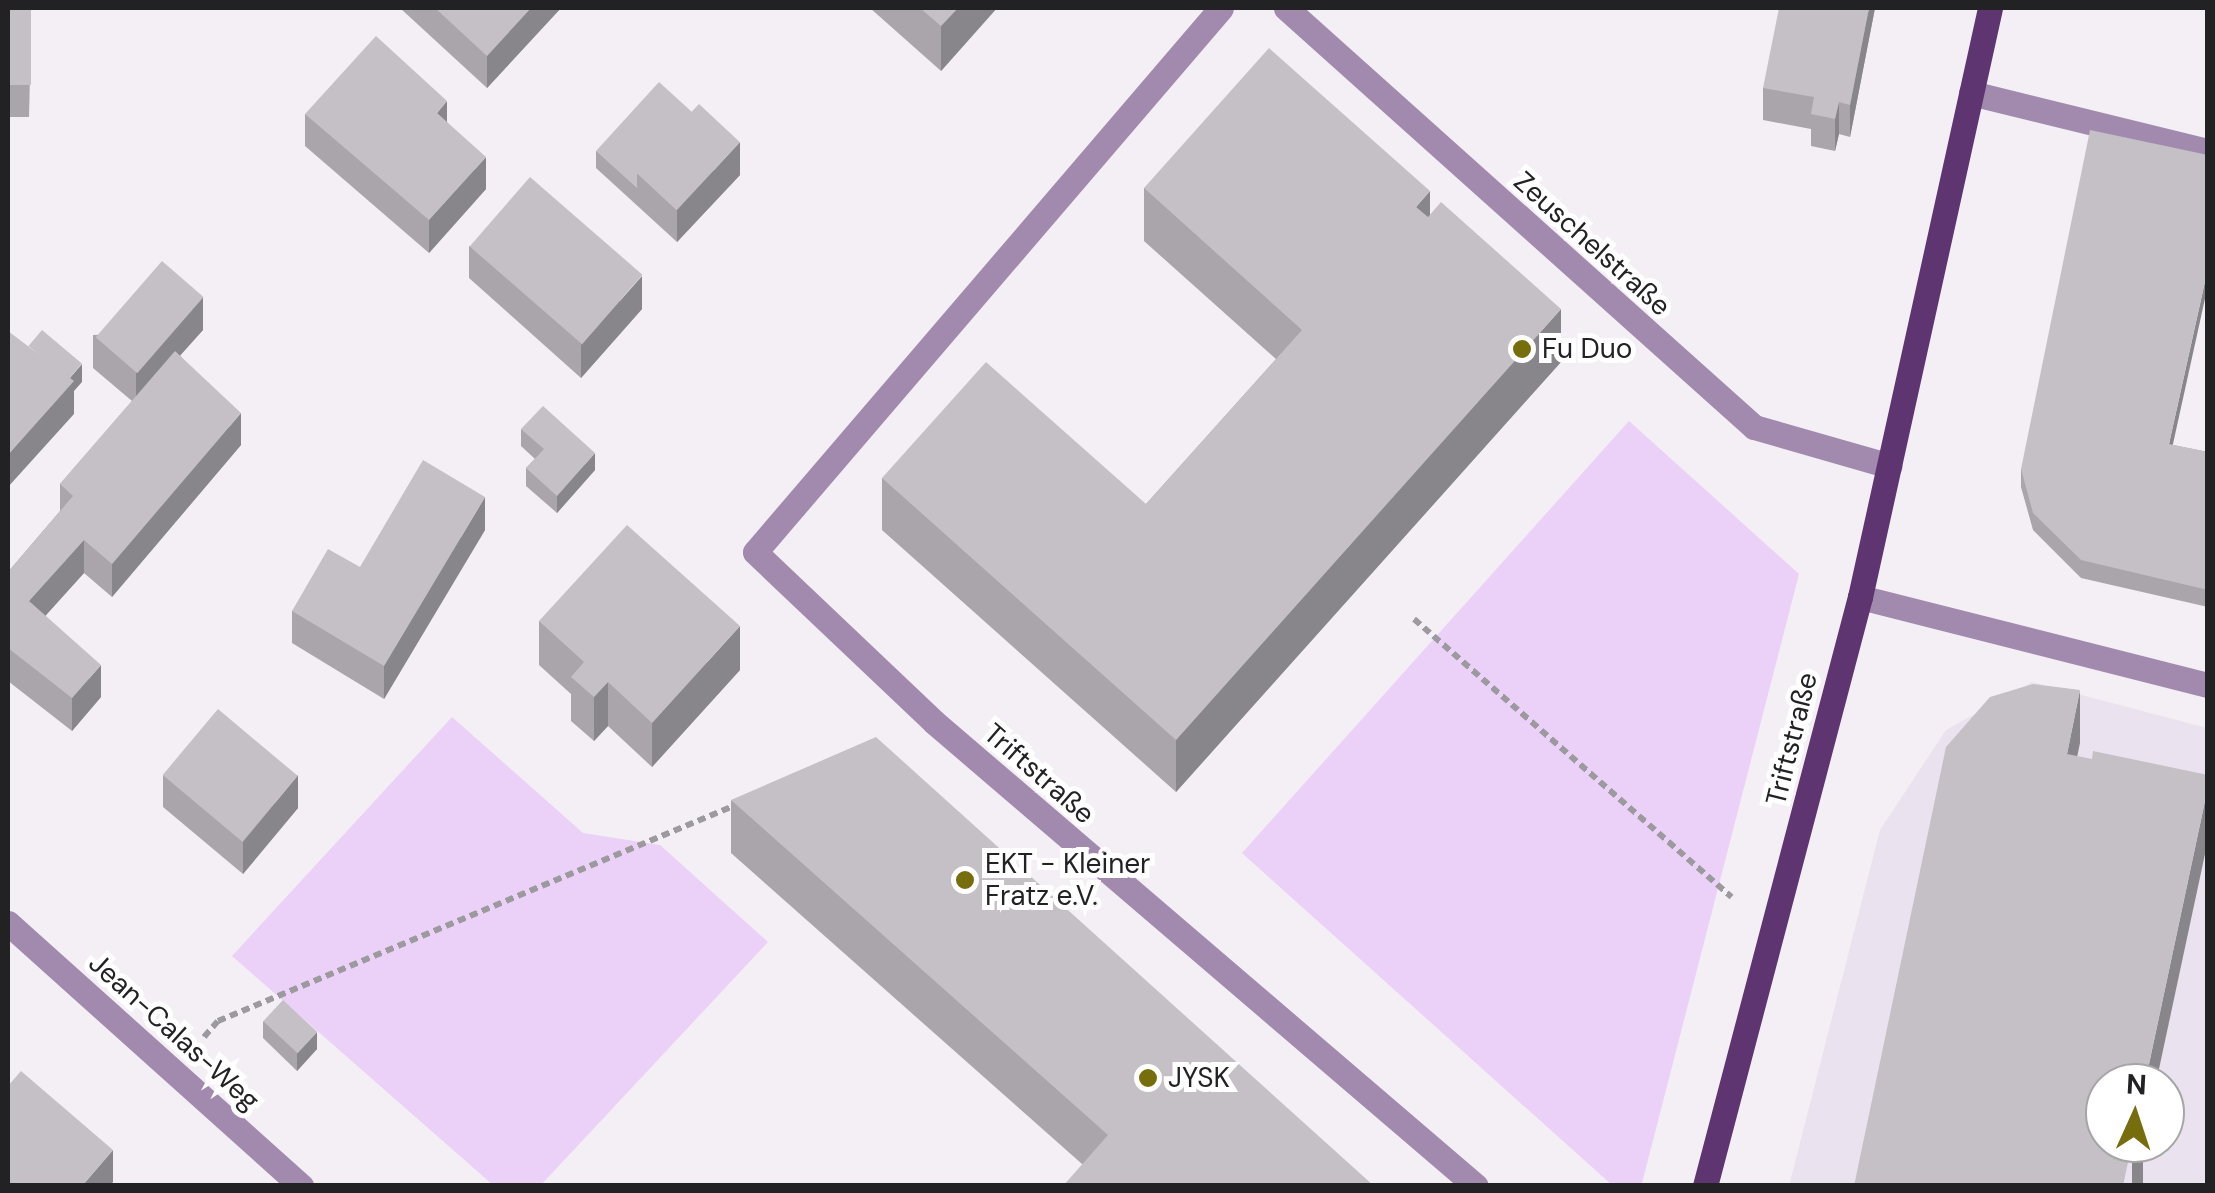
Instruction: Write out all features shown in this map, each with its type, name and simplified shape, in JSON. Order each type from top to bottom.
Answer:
[{"type":"main road","name":"Triftstraße","points":[[1705,1186],[1860,597],[1990,8]]},
{"type":"street","name":"Triftstraße","points":[[1221,8],[755,552],[948,735],[1476,1186]]},
{"type":"street","name":"Zeuschelstraße","points":[[1286,8],[1754,427],[1890,466]]},
{"type":"street","points":[[1972,93],[2208,150]]},
{"type":"street","points":[[1860,597],[2208,685]]},
{"type":"street","name":"Jean-Calas-Weg","points":[[8,923],[301,1186]]},
{"type":"path","points":[[1414,619],[1774,934]]},
{"type":"path","points":[[172,1071],[218,1022],[750,799]]},
{"type":"shaded area","points":[[1629,421],[1799,574],[1642,1183],[1613,1186],[1242,853]]},
{"type":"shaded area","points":[[2032,682],[2207,728],[2207,1185],[1789,1186],[1880,830],[1946,730]]},
{"type":"shaded area","points":[[452,717],[583,833],[660,845],[768,942],[540,1186],[493,1185],[232,956]]},
{"type":"building","points":[[8,8],[31,8],[31,85],[8,85]]},
{"type":"building","points":[[435,8],[531,8],[487,56]]},
{"type":"building","points":[[920,8],[958,8],[941,26]]},
{"type":"building","points":[[1779,8],[1869,8],[1850,105],[1839,102],[1835,119],[1811,114],[1814,97],[1763,88]]},
{"type":"building","points":[[376,36],[447,101],[437,113],[486,157],[429,220],[305,114]]},
{"type":"building","points":[[1269,48],[1430,191],[1416,207],[1428,217],[1441,202],[1561,309],[1176,740],[882,478],[986,362],[1146,504],[1302,330],[1144,188]]},
{"type":"building","points":[[659,82],[692,112],[637,173],[637,188],[596,151]]},
{"type":"building","points":[[699,104],[740,142],[677,210],[636,172]]},
{"type":"building","points":[[2090,130],[2208,155],[2208,268],[2169,444],[2208,452],[2208,590],[2081,560],[2033,513],[2021,469]]},
{"type":"building","points":[[530,177],[642,275],[582,344],[470,246]]},
{"type":"building","points":[[162,261],[204,297],[137,373],[96,337]]},
{"type":"building","points":[[42,330],[82,363],[68,380],[29,346]]},
{"type":"building","points":[[8,331],[74,381],[8,455]]},
{"type":"building","points":[[175,351],[241,413],[112,564],[84,540],[29,601],[101,665],[72,698],[8,648],[8,572],[73,496],[60,484]]},
{"type":"building","points":[[543,406],[595,453],[557,496],[526,468],[544,449],[521,429]]},
{"type":"building","points":[[423,460],[485,497],[384,666],[292,611],[328,549],[360,567]]},
{"type":"building","points":[[627,525],[740,626],[652,723],[608,682],[594,697],[571,677],[584,662],[539,621]]},
{"type":"building","points":[[2033,684],[2080,690],[2067,754],[2092,759],[2093,751],[2208,775],[2149,1063],[2085,1063],[2085,1163],[2128,1163],[2123,1186],[1854,1186],[1946,747],[1990,697]]},
{"type":"building","points":[[218,709],[298,776],[242,842],[163,775]]},
{"type":"building","points":[[876,737],[1374,1186],[1063,1186],[1108,1135],[731,800]]},
{"type":"building","points":[[283,1000],[317,1032],[298,1053],[263,1021]]},
{"type":"building","points":[[21,1071],[113,1150],[82,1186],[8,1186],[8,1086]]},
{"type":"place","name":"Fu Duo","points":[[1522,349]]},
{"type":"place","name":"EKT - Kleiner Fratz e.V.","points":[[965,880]]},
{"type":"place","name":"JYSK","points":[[1148,1078]]}]
